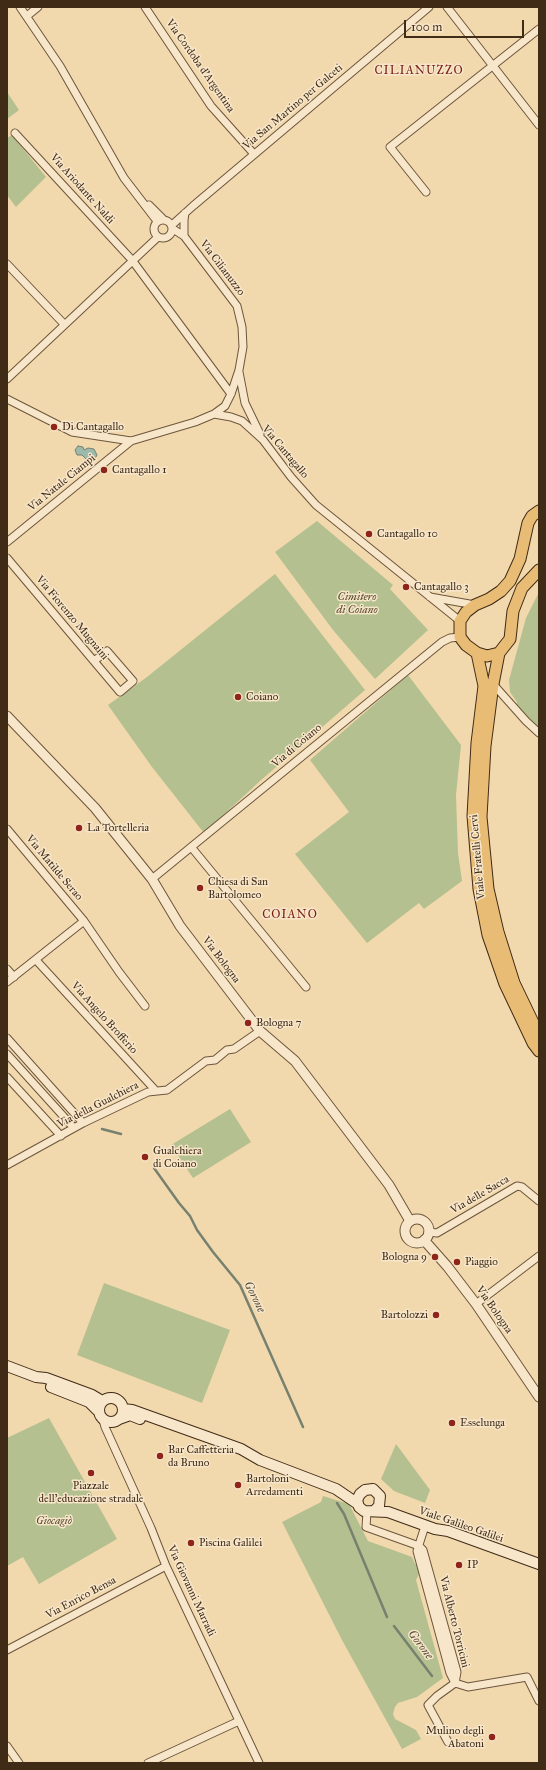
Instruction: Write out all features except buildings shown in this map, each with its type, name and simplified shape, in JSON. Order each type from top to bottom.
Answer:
[{"type":"main road","points":[[499,653],[487,656],[477,653],[466,646],[460,637],[460,621],[466,612],[475,605],[489,599],[501,591],[510,581],[520,559],[528,523],[532,516],[539,511]]},
{"type":"main road","name":"Viale Fratelli Cervi","points":[[539,570],[522,588],[513,611],[510,639],[499,653],[493,684],[482,783],[481,817],[488,889],[498,932],[514,983],[539,1035]]},
{"type":"main road","name":"Viale Fratelli Cervi","points":[[477,653],[484,686],[477,743],[473,816],[479,889],[488,935],[505,984],[533,1043],[539,1051]]},
{"type":"main road","points":[[7,1366],[36,1377],[44,1383],[89,1402],[106,1417],[130,1415],[239,1454],[250,1456],[336,1489],[358,1504],[362,1510],[371,1512],[379,1506],[381,1499],[378,1493],[373,1489],[365,1490],[360,1494],[358,1504]]},
{"type":"main road","points":[[106,1417],[106,1398],[115,1398],[122,1404],[123,1409]]},
{"type":"main road","points":[[106,1417],[123,1409],[132,1410],[241,1449],[250,1456]]},
{"type":"main road","name":"Viale Galileo Galilei","points":[[371,1512],[388,1512],[425,1526],[448,1531],[539,1564]]},
{"type":"street","name":"Via Cilianuzzo","points":[[20,7],[60,66],[124,178],[160,220],[169,221],[173,227],[184,236],[237,306],[242,327],[243,346],[239,370],[232,394],[225,406],[214,414]]},
{"type":"street","points":[[27,16],[38,7]]},
{"type":"street","name":"Via Cordoba d'Argentina","points":[[145,7],[211,106],[254,154]]},
{"type":"street","name":"Via San Martino per Galceti","points":[[173,227],[185,213],[429,7]]},
{"type":"street","points":[[447,7],[539,125]]},
{"type":"street","points":[[426,192],[390,147],[493,65],[538,33]]},
{"type":"street","name":"Via Ariodante Naldi","points":[[15,133],[132,260],[232,394]]},
{"type":"street","points":[[184,236],[185,213]]},
{"type":"street","points":[[158,237],[154,229],[160,220]]},
{"type":"street","points":[[7,379],[132,260],[158,237],[167,237],[173,227]]},
{"type":"street","points":[[9,268],[64,324]]},
{"type":"street","points":[[239,370],[245,403],[263,440]]},
{"type":"street","points":[[7,399],[72,432],[131,441],[195,422],[214,414]]},
{"type":"street","name":"Via Cantagallo","points":[[214,414],[231,416],[242,421],[263,440],[291,477],[316,505],[460,621]]},
{"type":"street","name":"Via Natale Ciampi","points":[[7,542],[131,441]]},
{"type":"street","name":"Via Fiorenzo Mugnaini","points":[[7,558],[120,692],[133,681],[107,651],[94,661]]},
{"type":"street","name":"Via Cantagallo","points":[[428,596],[475,605]]},
{"type":"street","name":"Via di Coiano","points":[[152,879],[192,848],[442,642],[450,638],[460,637]]},
{"type":"street","points":[[493,684],[526,722],[539,733]]},
{"type":"street","name":"Via Bologna","points":[[7,716],[95,808],[152,879],[180,926],[260,1031],[295,1061],[389,1185],[410,1222]]},
{"type":"street","name":"Via Matilde Serao","points":[[7,829],[84,921],[119,972],[145,1006]]},
{"type":"street","points":[[192,848],[306,987]]},
{"type":"street","points":[[7,982],[84,921]]},
{"type":"street","name":"Via Angelo Brofferio","points":[[36,960],[156,1091]]},
{"type":"street","points":[[7,969],[14,977]]},
{"type":"street","name":"Via della Gualchiera","points":[[7,1165],[82,1123],[148,1092],[167,1090],[206,1061],[215,1060],[227,1050],[234,1049],[260,1031]]},
{"type":"street","points":[[7,1038],[82,1123]]},
{"type":"street","points":[[7,1054],[74,1128]]},
{"type":"street","points":[[7,1078],[61,1136]]},
{"type":"street","name":"Via delle Sacca","points":[[426,1236],[437,1233],[517,1186],[522,1187],[539,1201]]},
{"type":"street","name":"Via Bologna","points":[[426,1236],[414,1242],[407,1236],[406,1227],[410,1222],[416,1219],[423,1221],[427,1226],[426,1236],[476,1304],[539,1397]]},
{"type":"street","points":[[476,1304],[539,1256]]},
{"type":"street","name":"Via Giovanni Marradi","points":[[106,1417],[166,1566],[259,1763]]},
{"type":"street","points":[[371,1512],[366,1527],[419,1546],[425,1526]]},
{"type":"street","name":"Via Alberto Torricini","points":[[419,1546],[423,1550],[457,1672],[455,1683]]},
{"type":"street","name":"Via Enrico Bensa","points":[[7,1650],[166,1566]]},
{"type":"street","points":[[448,1742],[428,1705],[437,1696],[455,1683],[468,1687],[527,1677],[539,1702]]},
{"type":"street","points":[[148,1763],[239,1721]]},
{"type":"street","points":[[7,1746],[19,1763]]},
{"type":"green space","points":[[7,92],[19,110],[7,119]]},
{"type":"green space","points":[[12,135],[46,177],[16,207],[7,195],[7,138]]},
{"type":"green space","name":"Cimitero di Coiano","points":[[317,521],[393,585],[390,589],[428,630],[375,679],[333,630],[275,552]]},
{"type":"green space","name":"Coiano","points":[[275,574],[365,690],[260,781],[204,833],[152,767],[108,705],[147,677]]},
{"type":"green space","points":[[539,592],[539,729],[527,719],[516,704],[517,702],[510,692],[509,680],[526,618]]},
{"type":"green space","points":[[408,675],[461,745],[456,795],[458,853],[462,881],[424,909],[419,903],[367,943],[295,854],[349,812],[310,760]]},
{"type":"green space","points":[[230,1109],[251,1142],[193,1178],[171,1145]]},
{"type":"green space","points":[[104,1283],[230,1330],[202,1403],[77,1355]]},
{"type":"green space","name":"Giocagiò","points":[[49,1418],[117,1539],[39,1584],[23,1557],[7,1566],[7,1438]]},
{"type":"green space","points":[[396,1444],[430,1490],[425,1503],[394,1491],[381,1479]]},
{"type":"green space","points":[[323,1496],[349,1504],[368,1541],[412,1557],[415,1564],[420,1567],[421,1570],[416,1580],[443,1678],[417,1697],[398,1703],[395,1707],[393,1714],[395,1719],[416,1730],[421,1739],[402,1749],[342,1640],[282,1522],[321,1502]]},
{"type":"shaded area","points":[[78,446],[83,447],[84,450],[88,448],[94,449],[97,455],[96,457],[91,462],[82,455],[77,455],[75,450]]},
{"type":"waterway","name":"Gorone","points":[[102,1129],[121,1134]]},
{"type":"waterway","name":"Gorone","points":[[154,1168],[190,1216],[197,1230],[213,1252],[240,1285],[303,1427]]},
{"type":"waterway","name":"Gorone","points":[[337,1503],[344,1514],[387,1617]]},
{"type":"waterway","name":"Gorone","points":[[394,1626],[432,1676]]},
{"type":"place","name":"Di Cantagallo","points":[[54,427]]},
{"type":"place","name":"Cantagallo 1","points":[[104,470]]},
{"type":"place","name":"Cantagallo 10","points":[[369,534]]},
{"type":"place","name":"Cantagallo 3","points":[[406,587]]},
{"type":"place","name":"Coiano","points":[[238,697]]},
{"type":"place","name":"La Tortelleria","points":[[79,828]]},
{"type":"place","name":"Chiesa di San Bartolomeo","points":[[200,888]]},
{"type":"place","name":"Bologna 7","points":[[248,1023]]},
{"type":"place","name":"Gualchiera di Coiano","points":[[145,1157]]},
{"type":"place","name":"Bologna 9","points":[[435,1257]]},
{"type":"place","name":"Piaggio","points":[[457,1262]]},
{"type":"place","name":"Bartolozzi","points":[[436,1315]]},
{"type":"place","name":"Esselunga","points":[[452,1423]]},
{"type":"place","name":"Bar Caffetteria da Bruno","points":[[160,1456]]},
{"type":"place","name":"Piazzale dell'educazione stradale","points":[[91,1473]]},
{"type":"place","name":"Bartoloni Arredamenti","points":[[238,1485]]},
{"type":"place","name":"Piscina Galilei","points":[[191,1543]]},
{"type":"place","name":"IP","points":[[459,1565]]},
{"type":"place","name":"Mulino degli Abatoni","points":[[492,1737]]},
{"type":"district","name":"CILIANUZZO","points":[[419,71]]},
{"type":"district","name":"COIANO","points":[[290,915]]}]
